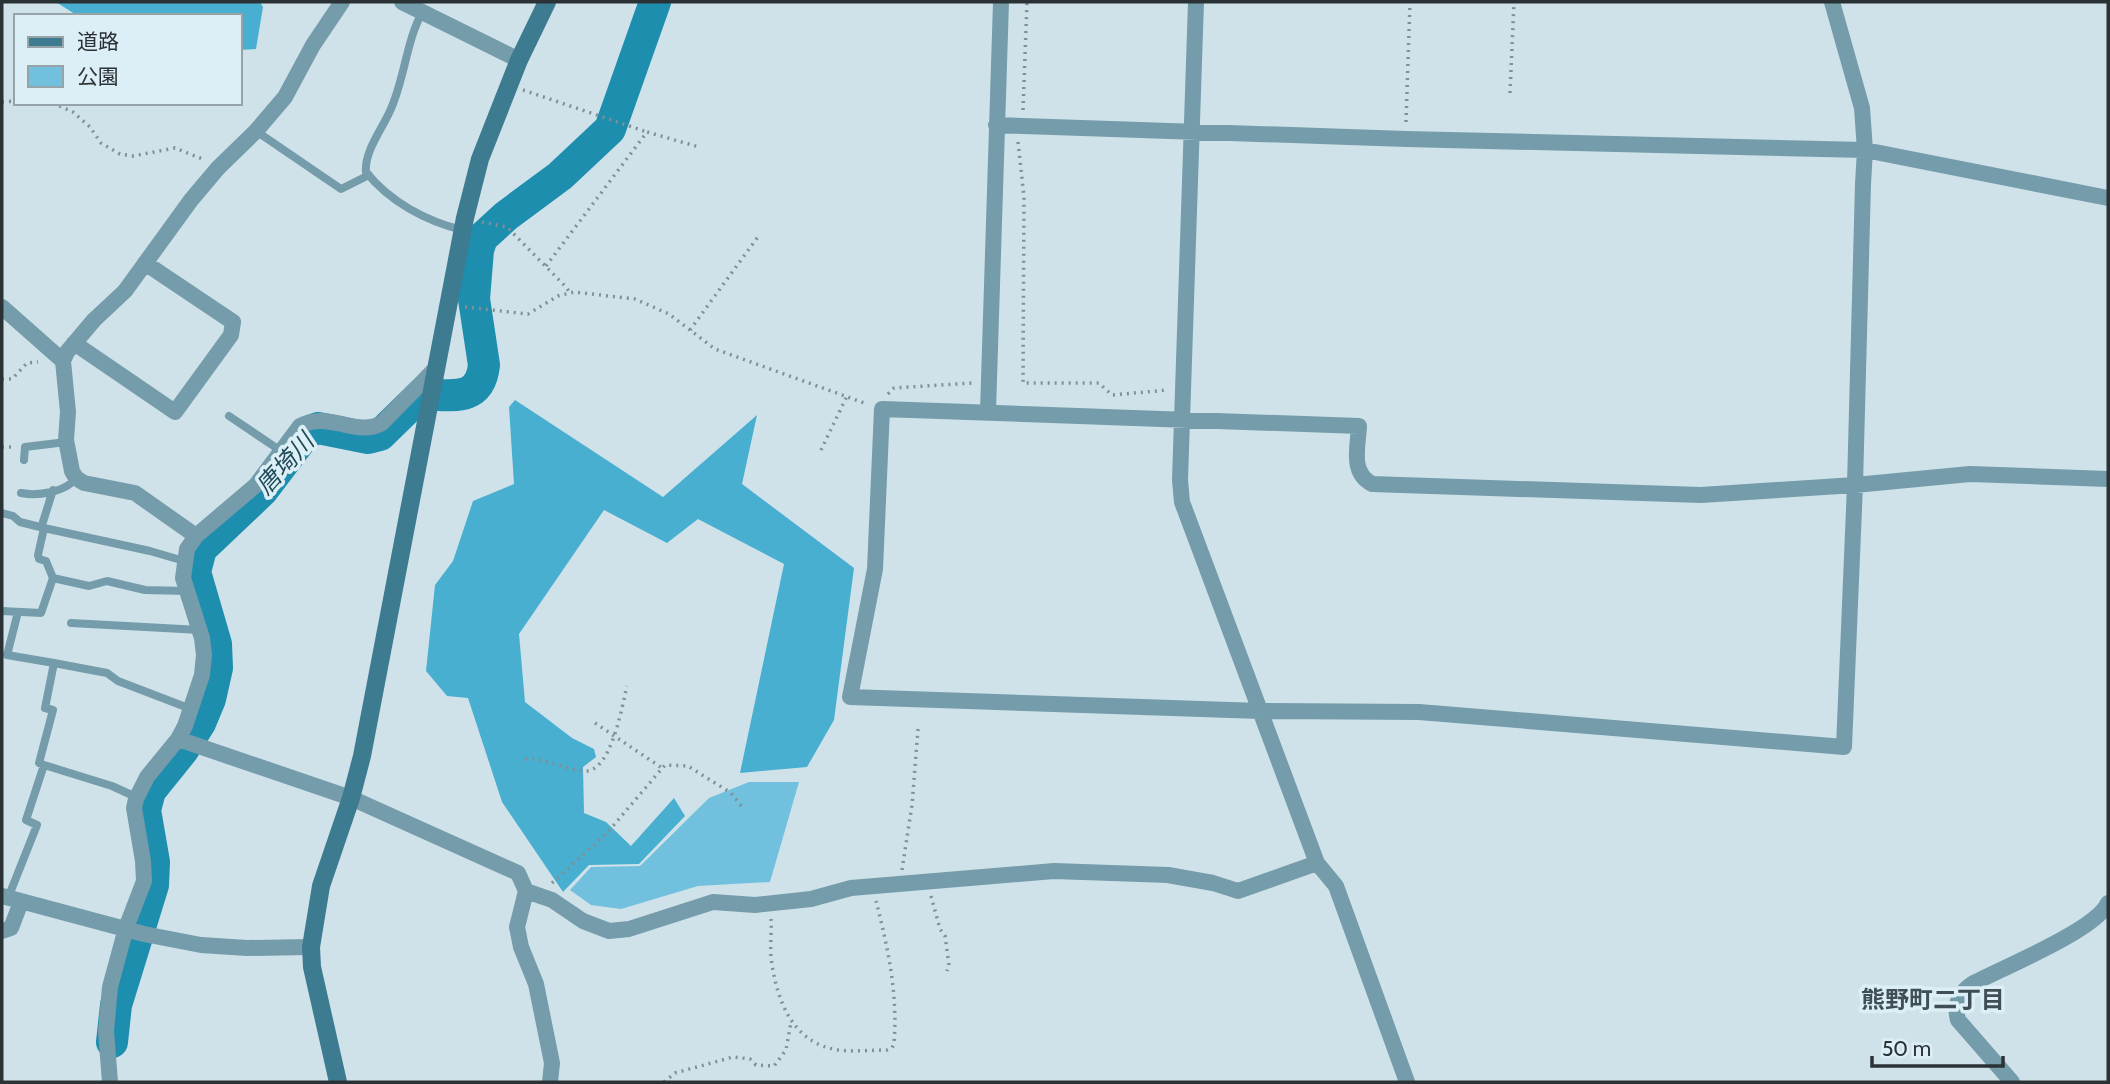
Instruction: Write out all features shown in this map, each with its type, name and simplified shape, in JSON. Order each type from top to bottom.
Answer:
[{"type":"street","points":[[62,360],[94,320],[125,291],[219,166],[256,131],[285,97],[313,45],[342,2]]},
{"type":"street","points":[[402,2],[519,60]]},
{"type":"street","points":[[338,1082],[312,967],[311,947],[321,886],[351,798],[362,756],[463,224],[480,159],[519,60],[547,2]]},
{"type":"street","points":[[988,411],[1001,2]]},
{"type":"street","points":[[1196,2],[1180,480],[1182,502],[1317,863],[1336,886],[1407,1082]]},
{"type":"street","points":[[1832,2],[1862,108],[1865,150],[1855,485],[1844,747],[1419,712],[1260,710],[850,697],[875,569],[882,409],[1359,426],[1357,470],[1363,479],[1372,484],[1701,495],[1855,485],[1970,474],[2108,479]]},
{"type":"street","points":[[996,125],[1406,139],[1865,150],[2108,198]]},
{"type":"street","points":[[74,343],[175,412],[230,335],[233,322],[145,263]]},
{"type":"street","points":[[2,307],[62,360],[67,402],[66,442],[76,478],[84,483],[135,494],[196,536]]},
{"type":"street","points":[[110,1082],[106,1031],[110,987],[135,931],[144,881],[134,808],[136,797],[146,777],[178,739],[192,709],[202,675],[204,655],[200,630],[183,578],[187,549],[196,536],[256,485],[300,426],[319,419],[364,428],[374,427],[382,423],[437,368]]},
{"type":"street","points":[[178,739],[351,798],[518,873],[526,891],[517,927],[521,947],[536,984],[552,1063],[550,1082]]},
{"type":"street","points":[[526,891],[552,900],[583,921],[609,931],[629,929],[713,902],[755,905],[811,898],[851,888],[1054,871],[1168,875],[1213,883],[1238,891],[1317,863]]},
{"type":"street","points":[[2,931],[11,928],[11,899],[201,945],[247,948],[311,947]]},
{"type":"street","points":[[2012,1082],[1958,1020],[1956,1008],[1961,995],[1972,984],[2066,937],[2097,918],[2108,903]]},
{"type":"lane","points":[[423,11],[415,27],[391,109],[368,155],[366,166],[375,183],[411,210],[441,225],[463,224]]},
{"type":"lane","points":[[256,131],[341,189],[369,175]]},
{"type":"lane","points":[[229,416],[281,451]]},
{"type":"lane","points":[[24,460],[25,447],[66,442]]},
{"type":"lane","points":[[21,492],[35,495],[73,482],[76,478]]},
{"type":"lane","points":[[2,611],[41,613],[53,578],[46,562],[38,555],[44,528],[42,525],[53,490]]},
{"type":"lane","points":[[2,513],[13,516],[19,522],[184,561]]},
{"type":"lane","points":[[53,578],[89,586],[107,581],[145,590],[187,591]]},
{"type":"lane","points":[[18,612],[8,655],[107,673],[118,681],[192,709]]},
{"type":"lane","points":[[71,623],[200,630]]},
{"type":"lane","points":[[54,663],[45,708],[53,710],[39,763],[111,786],[136,797]]},
{"type":"lane","points":[[11,899],[37,825],[26,820],[44,765]]},
{"type":"path","points":[[1027,2],[1019,126],[1024,197],[1023,383],[1099,383],[1112,395],[1184,389]]},
{"type":"path","points":[[1406,139],[1410,2]]},
{"type":"path","points":[[1510,93],[1514,2]]},
{"type":"path","points":[[509,85],[699,148]]},
{"type":"path","points":[[57,105],[73,112],[90,127],[101,143],[120,154],[133,156],[175,148],[219,166]]},
{"type":"path","points":[[546,266],[647,132]]},
{"type":"path","points":[[463,224],[507,227],[570,293]]},
{"type":"path","points":[[690,330],[760,234]]},
{"type":"path","points":[[449,305],[528,314],[558,296],[570,293],[635,299],[669,314],[715,349],[882,409],[894,388],[944,386],[988,380]]},
{"type":"path","points":[[2,379],[12,379],[27,363],[62,360]]},
{"type":"path","points":[[821,450],[847,396]]},
{"type":"path","points":[[525,759],[542,759],[584,772],[591,771],[603,762],[615,737],[627,686]]},
{"type":"path","points":[[595,723],[662,768]]},
{"type":"path","points":[[901,884],[912,804],[918,729]]},
{"type":"path","points":[[565,869],[607,833],[665,765],[688,766],[732,793],[743,808]]},
{"type":"path","points":[[928,881],[940,929],[945,936],[949,965],[947,971]]},
{"type":"path","points":[[755,905],[766,909],[771,915],[774,974],[779,995],[796,1030],[819,1044],[836,1050],[887,1050],[892,1048],[895,1033],[894,986],[873,886]]},
{"type":"path","points":[[664,1082],[675,1073],[733,1057],[750,1059],[756,1065],[774,1066],[786,1050],[791,1022]]},
{"type":"green space","points":[[749,782],[799,782],[770,882],[698,886],[621,909],[591,905],[570,890],[591,867],[640,866],[709,798]]},
{"type":"shaded area","points":[[56,2],[260,2],[263,7],[256,49],[242,50],[242,14],[75,14]]},
{"type":"shaded area","points":[[515,400],[663,497],[757,415],[742,484],[854,568],[834,720],[807,767],[740,773],[784,564],[698,519],[667,543],[604,510],[519,634],[525,702],[572,738],[594,749],[596,757],[583,767],[584,813],[606,822],[631,846],[674,798],[685,816],[639,864],[589,865],[563,892],[502,802],[468,698],[447,696],[426,671],[435,585],[453,561],[473,501],[514,484],[509,407]]},
{"type":"waterway","name":"唐埼川","points":[[112,1042],[116,1005],[153,885],[154,862],[145,810],[150,791],[183,750],[200,723],[210,699],[217,668],[216,644],[195,572],[201,549],[262,491],[306,433],[318,428],[368,438],[380,435],[422,394],[462,394],[477,386],[484,365],[474,299],[478,250],[482,238],[506,216],[560,176],[610,129],[655,2]]},
{"type":"district","name":"熊野町二丁目","points":[[1933,1000]]}]
